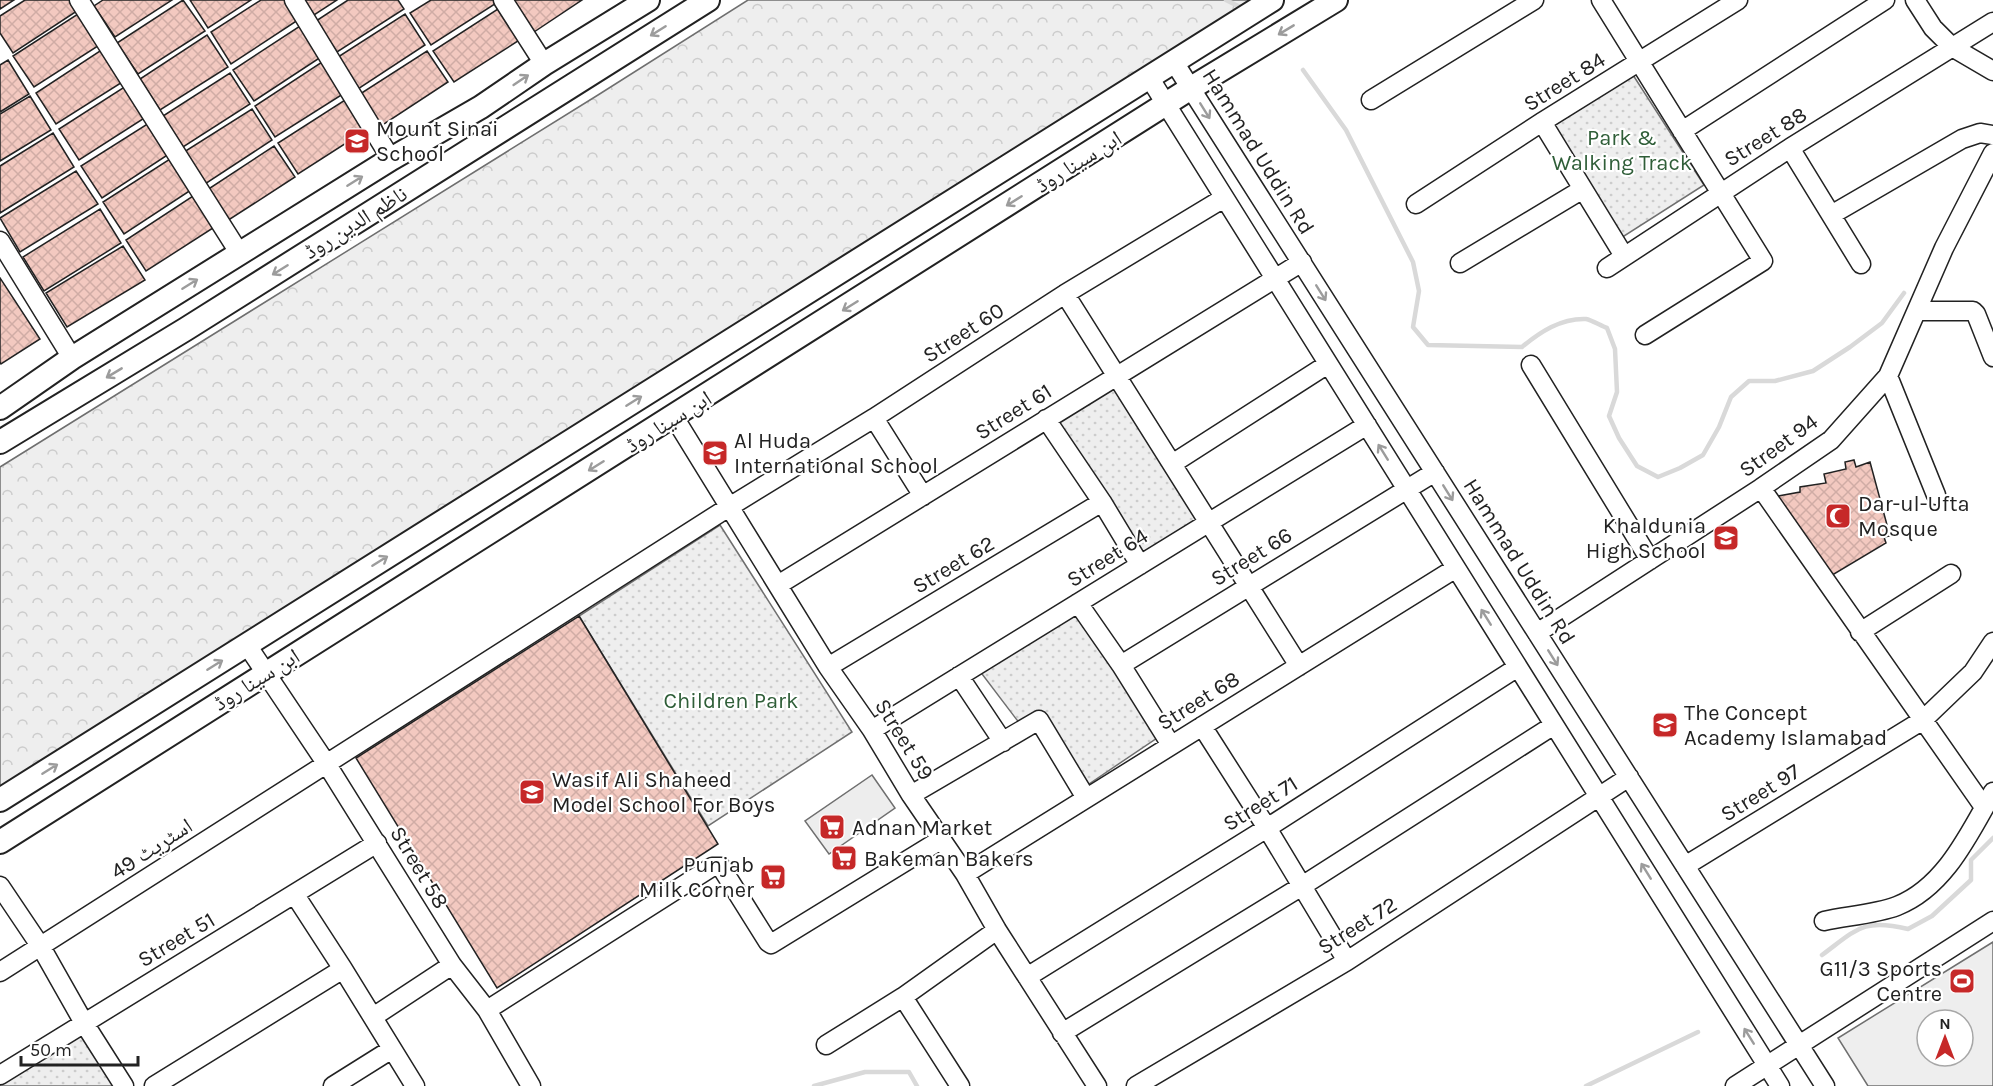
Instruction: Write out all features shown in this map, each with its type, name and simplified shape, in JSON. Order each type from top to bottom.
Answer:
[{"type":"main road","name":"ناظم الدین روڈ","points":[[0,408],[72,358],[391,159],[481,107],[544,64],[648,0]]},
{"type":"main road","name":"ناظم الدین روڈ","points":[[0,442],[186,329],[708,0]]},
{"type":"main road","name":"ابن سینا روڈ","points":[[0,800],[1272,0]]},
{"type":"main road","name":"ابن سینا روڈ","points":[[0,842],[1191,88],[1336,0]]},
{"type":"main road","points":[[166,299],[186,329]]},
{"type":"street","points":[[79,0],[240,254]]},
{"type":"street","points":[[294,0],[391,159]]},
{"type":"street","points":[[503,0],[544,64]]},
{"type":"street","points":[[1371,100],[1534,0]]},
{"type":"street","points":[[1601,0],[1763,261],[1645,335]]},
{"type":"street","name":"Street 84","points":[[1416,204],[1542,122],[1738,0]]},
{"type":"street","points":[[1682,131],[1886,0]]},
{"type":"street","points":[[1915,0],[1933,28],[1952,47],[1993,71]]},
{"type":"street","name":"Street 88","points":[[1607,268],[1790,148],[1993,22]]},
{"type":"street","name":"Hammad Uddin Rd","points":[[1174,62],[1825,1086]]},
{"type":"street","points":[[1149,78],[1780,1086]]},
{"type":"street","points":[[1542,122],[1624,256]]},
{"type":"street","points":[[1832,215],[1962,139],[1980,133],[1993,135]]},
{"type":"street","points":[[1790,148],[1862,264]]},
{"type":"street","name":"Street 94","points":[[1537,633],[1831,440],[1888,376],[1944,248],[1993,153]]},
{"type":"street","points":[[1460,263],[1583,189]]},
{"type":"street","name":"Street 60","points":[[729,507],[874,418],[1065,294],[1224,198]]},
{"type":"street","points":[[0,240],[72,358]]},
{"type":"street","name":"Street 61","points":[[778,585],[1302,262]]},
{"type":"street","points":[[1065,294],[1299,666]]},
{"type":"street","points":[[1917,311],[1973,311],[1993,357]]},
{"type":"street","points":[[1172,464],[1328,364]]},
{"type":"street","points":[[1531,365],[1650,560]]},
{"type":"street","points":[[1888,376],[1936,495]]},
{"type":"street","name":"Street 59","points":[[674,417],[828,667],[872,730],[911,795],[942,838],[997,930],[1097,1086]]},
{"type":"street","points":[[874,418],[923,496]]},
{"type":"street","points":[[1046,419],[1102,502],[1140,565]]},
{"type":"street","name":"Street 64","points":[[872,730],[1366,425]]},
{"type":"street","name":"Street 66","points":[[1121,665],[1435,472]]},
{"type":"street","points":[[1761,488],[1923,720],[1989,799],[1966,841],[1943,871],[1920,894],[1895,906],[1824,921]]},
{"type":"street","name":"Street 62","points":[[828,667],[1102,502]]},
{"type":"street","name":"اسٹریٹ 49","points":[[0,972],[729,507]]},
{"type":"street","name":"Street 68","points":[[965,874],[1456,568]]},
{"type":"street","points":[[1860,632],[1951,574]]},
{"type":"street","points":[[1078,603],[1121,665],[1171,746]]},
{"type":"street","name":"Street 97","points":[[1685,866],[1923,720],[1973,672],[1993,642]]},
{"type":"street","name":"Street 58","points":[[246,645],[326,763],[452,965],[487,1010],[531,1086]]},
{"type":"street","name":"Street 71","points":[[1027,977],[1267,828],[1518,667]]},
{"type":"street","points":[[959,676],[1003,742]]},
{"type":"street","points":[[911,795],[1039,720],[1086,798]]},
{"type":"street","points":[[1062,1033],[1302,886],[1554,725]]},
{"type":"street","points":[[1202,726],[1347,961]]},
{"type":"street","name":"Street 72","points":[[1136,1086],[1347,961],[1629,777]]},
{"type":"street","points":[[487,1010],[716,866],[721,867],[771,944],[942,838]]},
{"type":"street","name":"Street 51","points":[[0,1075],[377,843]]},
{"type":"street","points":[[0,886],[41,946],[84,1023],[124,1086]]},
{"type":"street","points":[[295,895],[344,969],[415,1086]]},
{"type":"street","points":[[1735,1086],[1993,921]]},
{"type":"street","points":[[826,1045],[903,997],[997,930]]},
{"type":"street","points":[[373,1017],[452,965]]},
{"type":"street","points":[[154,1086],[344,969]]},
{"type":"street","points":[[903,997],[960,1086]]},
{"type":"street","points":[[333,1086],[392,1049]]},
{"type":"green space","points":[[748,0],[1256,0],[0,791],[0,467]]},
{"type":"green space","name":"Park & Walking Track","points":[[1633,75],[1704,185],[1621,238],[1550,128]]},
{"type":"green space","points":[[1117,381],[1201,518],[1137,557],[1053,420]]},
{"type":"green space","name":"Children Park","points":[[720,525],[852,732],[708,826],[579,616]]},
{"type":"green space","points":[[1077,610],[1160,736],[1086,786],[1039,716],[1020,724],[979,670]]},
{"type":"green space","name":"G11/3 Sports Centre","points":[[1993,942],[1993,1086],[1868,1086],[1838,1038]]},
{"type":"green space","points":[[83,1032],[116,1086],[0,1086],[0,1084]]},
{"type":"shaded area","points":[[872,775],[895,808],[829,854],[805,821]]},
{"type":"building","points":[[0,0],[14,0],[0,9]]},
{"type":"building","points":[[25,0],[74,0],[80,9],[13,53],[0,33],[0,16]]},
{"type":"building","points":[[103,0],[172,0],[115,37],[94,6]]},
{"type":"building","points":[[183,0],[205,31],[138,74],[117,43]]},
{"type":"building","points":[[190,0],[251,0],[208,28]]},
{"type":"building","points":[[261,0],[285,0],[298,20],[231,64],[211,32]]},
{"type":"building","points":[[304,0],[337,0],[314,15]]},
{"type":"building","points":[[348,0],[398,0],[404,9],[337,52],[316,21]]},
{"type":"building","points":[[431,0],[497,0],[498,2],[431,45],[410,13]]},
{"type":"building","points":[[513,0],[582,0],[531,34]]},
{"type":"building","points":[[501,7],[521,39],[454,82],[433,51]]},
{"type":"building","points":[[81,12],[101,44],[34,87],[13,56]]},
{"type":"building","points":[[405,14],[425,45],[358,89],[338,57]]},
{"type":"building","points":[[300,26],[321,57],[254,101],[233,70]]},
{"type":"building","points":[[207,35],[228,67],[160,110],[140,79]]},
{"type":"building","points":[[103,49],[124,81],[56,124],[36,93]]},
{"type":"building","points":[[427,51],[448,82],[381,126],[360,94]]},
{"type":"building","points":[[8,60],[29,94],[0,112],[0,65]]},
{"type":"building","points":[[322,62],[343,94],[275,137],[255,106]]},
{"type":"building","points":[[230,73],[250,104],[183,147],[163,116]]},
{"type":"building","points":[[126,86],[146,117],[79,160],[59,129]]},
{"type":"building","points":[[30,96],[51,130],[0,161],[0,114]]},
{"type":"building","points":[[345,100],[365,131],[298,174],[278,143]]},
{"type":"building","points":[[252,109],[272,140],[205,184],[184,152]]},
{"type":"building","points":[[149,123],[169,154],[102,198],[81,166]]},
{"type":"building","points":[[53,133],[74,167],[0,213],[0,166]]},
{"type":"building","points":[[274,146],[295,177],[227,221],[207,190]]},
{"type":"building","points":[[170,159],[191,190],[124,234],[103,202]]},
{"type":"building","points":[[76,171],[98,204],[20,252],[0,218]]},
{"type":"building","points":[[193,196],[213,228],[146,271],[126,240]]},
{"type":"building","points":[[100,209],[121,243],[44,291],[23,257]]},
{"type":"building","points":[[123,246],[145,280],[67,327],[46,293]]},
{"type":"building","points":[[0,278],[40,339],[1,364],[0,362]]},
{"type":"building","name":"Dar-ul-Ufta Mosque","points":[[1854,460],[1856,467],[1870,462],[1890,536],[1884,537],[1886,543],[1829,577],[1778,496],[1800,492],[1800,487],[1826,483],[1824,474],[1846,469],[1845,462]]},
{"type":"building","name":"Wasif Ali Shaheed Model School For Boys","points":[[579,616],[718,844],[497,988],[356,758]]},
{"type":"waterway","points":[[1226,0],[1240,7]]},
{"type":"waterway","points":[[1303,70],[1346,130],[1413,262],[1419,291],[1413,327],[1428,345],[1522,347],[1551,327],[1577,319],[1586,319],[1607,328],[1615,349],[1617,392],[1609,416],[1619,438],[1637,466],[1658,477],[1703,455],[1719,427],[1731,397],[1749,381],[1775,381],[1813,371],[1882,323],[1904,293]]},
{"type":"waterway","points":[[1822,955],[1861,928],[1880,925],[1908,929],[1932,916],[1971,880],[1971,860],[1993,838]]},
{"type":"waterway","points":[[1586,1086],[1698,1032]]},
{"type":"waterway","points":[[814,1086],[865,1072],[909,1072],[917,1086]]},
{"type":"place","name":"Mount Sinai School","points":[[357,141]]},
{"type":"place","name":"Al Huda International School","points":[[715,453]]},
{"type":"place","name":"Dar-ul-Ufta Mosque","points":[[1838,516]]},
{"type":"place","name":"Khaldunia High School","points":[[1726,538]]},
{"type":"place","name":"The Concept Academy Islamabad","points":[[1665,725]]},
{"type":"place","name":"Wasif Ali Shaheed Model School For Boys","points":[[532,792]]},
{"type":"place","name":"Adnan Market","points":[[832,827]]},
{"type":"place","name":"Bakeman Bakers","points":[[844,858]]},
{"type":"place","name":"Punjab Milk Corner","points":[[773,877]]},
{"type":"place","name":"G11/3 Sports Centre","points":[[1962,981]]}]
